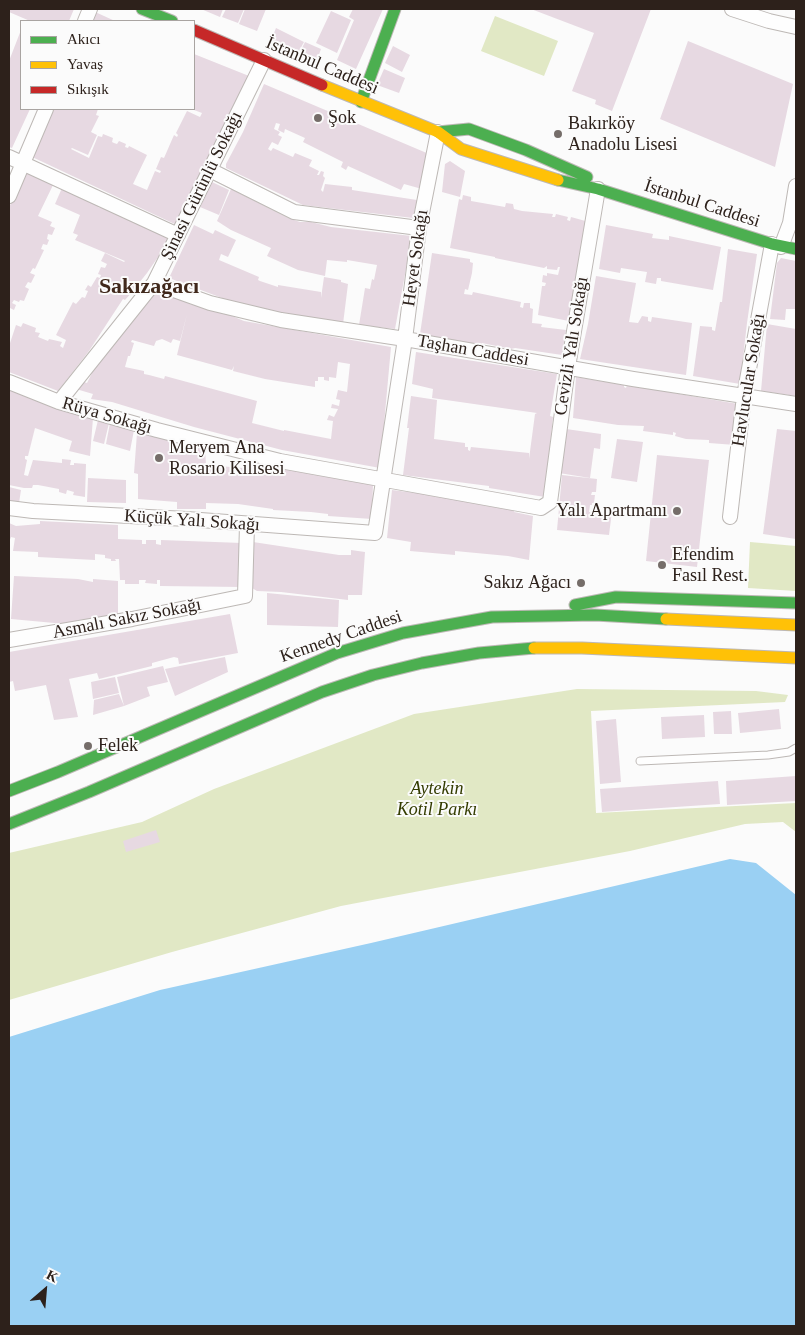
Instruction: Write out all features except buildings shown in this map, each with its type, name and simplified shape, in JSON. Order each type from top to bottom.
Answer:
[{"type":"main road","points":[[142,9],[154,11],[170,20]]},
{"type":"main road","points":[[360,102],[395,9]]},
{"type":"main road","name":"İstanbul Caddesi","points":[[195,30],[360,102],[438,132],[461,149],[776,246],[796,249]]},
{"type":"main road","name":"İstanbul Caddesi","points":[[438,132],[469,130],[477,132],[526,150],[592,180],[598,190]]},
{"type":"main road","points":[[536,616],[570,605],[616,597],[796,603]]},
{"type":"main road","name":"Kennedy Caddesi","points":[[9,791],[58,772],[336,653],[403,633],[492,617],[536,616],[595,615],[796,625]]},
{"type":"main road","points":[[9,824],[89,792],[322,692],[373,675],[422,663],[479,653],[532,648],[582,648],[796,658]]},
{"type":"main road","points":[[669,652],[706,662],[754,668]]},
{"type":"street","points":[[732,9],[769,21],[796,27]]},
{"type":"street","name":"Şinasi Gürünlü Sokağı","points":[[59,402],[154,283],[264,60]]},
{"type":"street","points":[[9,196],[46,110]]},
{"type":"street","name":"Heyet Sokağı","points":[[375,533],[405,339],[419,228],[438,132]]},
{"type":"street","points":[[9,157],[178,235]]},
{"type":"street","points":[[210,170],[294,212],[419,228]]},
{"type":"street","name":"Havlucular Sokağı","points":[[730,517],[744,396],[776,246],[790,223],[796,186]]},
{"type":"street","name":"Cevizli Yalı Sokağı","points":[[550,502],[568,367],[598,190]]},
{"type":"street","name":"Taşhan Caddesi","points":[[154,283],[210,303],[281,320],[405,339],[633,379],[796,404]]},
{"type":"street","name":"Rüya Sokağı","points":[[9,382],[59,402],[157,430],[280,461],[541,508],[550,502]]},
{"type":"street","name":"Küçük Yalı Sokağı","points":[[9,508],[33,512],[375,533]]},
{"type":"street","name":"Asmalı Sakız Sokağı","points":[[9,640],[132,619],[245,596],[247,525]]},
{"type":"lane","points":[[640,762],[768,755],[789,752],[796,748]]},
{"type":"green space","points":[[495,16],[558,41],[544,76],[481,51]]},
{"type":"green space","points":[[750,542],[796,546],[796,591],[748,588]]},
{"type":"green space","name":"Aytekin Kotil Parkı","points":[[577,689],[756,691],[788,695],[785,702],[591,711],[596,813],[796,803],[796,832],[783,822],[745,824],[630,851],[341,906],[172,952],[9,1000],[9,853],[142,822],[214,789],[414,714]]},
{"type":"water","points":[[730,859],[756,863],[796,895],[796,1326],[9,1326],[9,1037],[160,990]]},
{"type":"traffic: fast","points":[[142,9],[170,20]]},
{"type":"traffic: fast","points":[[361,102],[395,9]]},
{"type":"traffic: fast","points":[[438,132],[469,129],[526,150],[587,177]]},
{"type":"traffic: fast","points":[[558,180],[598,189],[772,244],[796,249]]},
{"type":"traffic: fast","points":[[575,605],[616,597],[796,603]]},
{"type":"traffic: fast","points":[[9,791],[337,653],[403,633],[492,617],[595,615],[666,619]]},
{"type":"traffic: fast","points":[[9,824],[89,792],[322,692],[373,675],[422,663],[479,653],[534,648]]},
{"type":"traffic: slow","points":[[322,85],[438,132],[461,149],[558,180]]},
{"type":"traffic: slow","points":[[666,619],[796,625]]},
{"type":"traffic: slow","points":[[534,648],[582,648],[796,658]]},
{"type":"traffic: jam","points":[[195,30],[322,85]]},
{"type":"place","name":"Şok","points":[[318,118]]},
{"type":"place","name":"Bakırköy Anadolu Lisesi","points":[[558,134]]},
{"type":"place","name":"Meryem Ana Rosario Kilisesi","points":[[159,458]]},
{"type":"place","name":"Yalı Apartmanı","points":[[677,511]]},
{"type":"place","name":"Efendim Fasıl Rest.","points":[[662,565]]},
{"type":"place","name":"Sakız Ağacı","points":[[581,583]]},
{"type":"place","name":"Felek","points":[[88,746]]},
{"type":"district","name":"Sakızağacı","points":[[149,287]]}]
